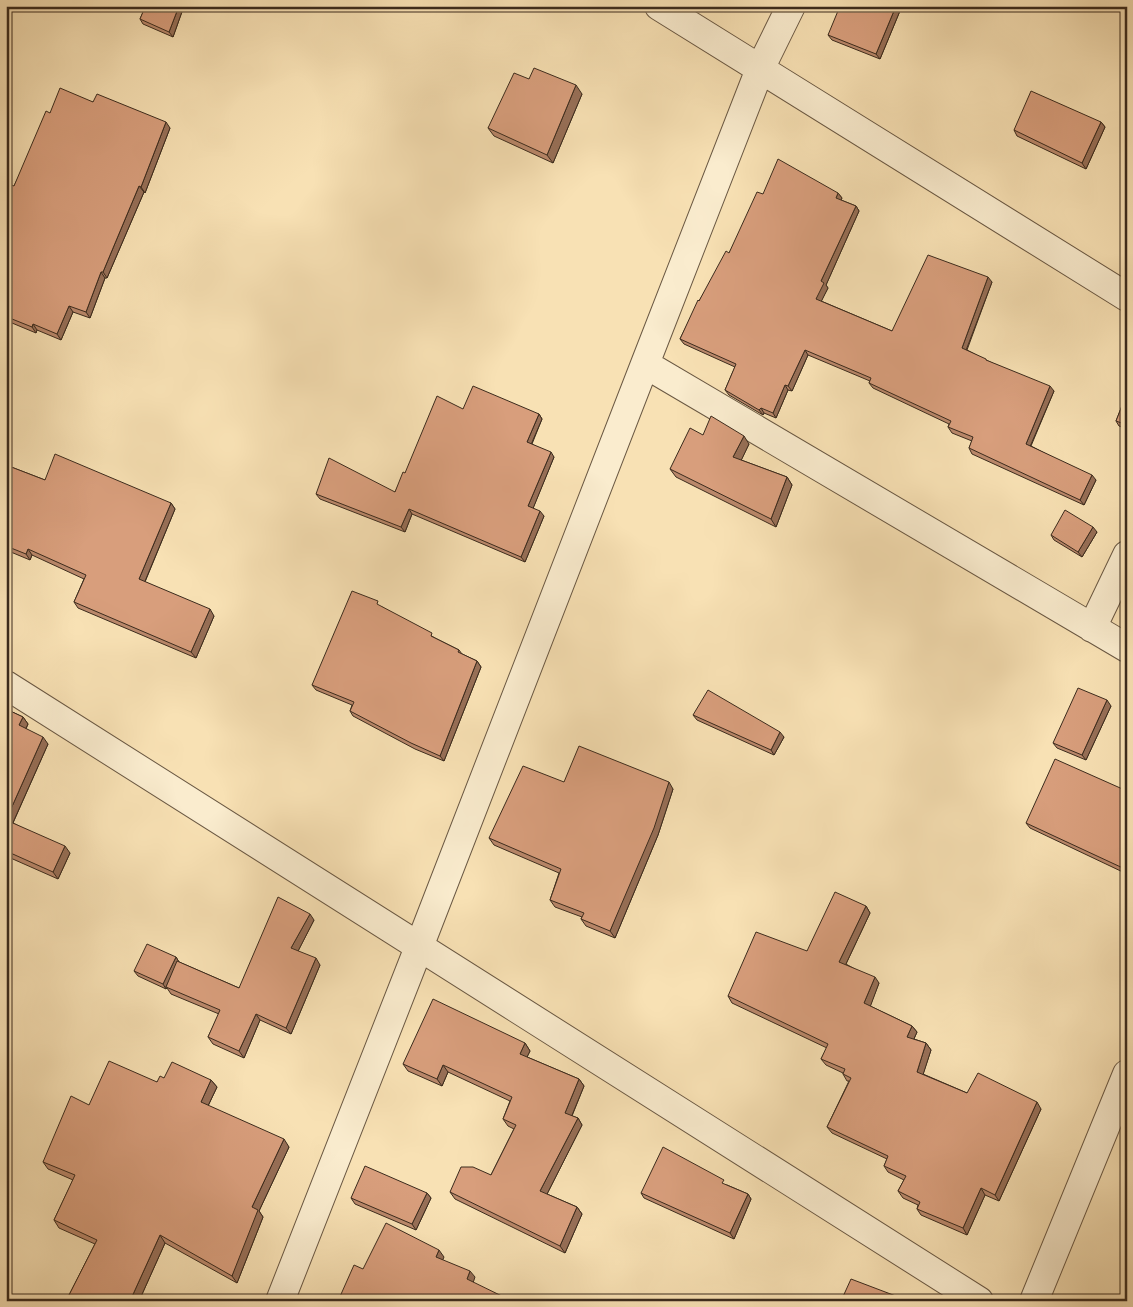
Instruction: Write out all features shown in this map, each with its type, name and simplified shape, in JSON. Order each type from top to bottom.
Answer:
[{"type":"street","points":[[659,6],[1127,297]]},
{"type":"street","points":[[280,1301],[420,947],[644,364],[760,69],[791,6]]},
{"type":"street","points":[[644,364],[1127,648]]},
{"type":"street","points":[[1092,628],[1127,555]]},
{"type":"street","points":[[6,685],[979,1301]]},
{"type":"street","points":[[1034,1301],[1127,1074]]},
{"type":"building","points":[[143,6],[179,6],[169,32],[140,19],[145,7]]},
{"type":"building","points":[[840,6],[896,6],[876,54],[828,35]]},
{"type":"building","points":[[534,68],[576,85],[547,155],[488,128],[514,73],[529,79]]},
{"type":"building","points":[[60,88],[93,102],[97,94],[166,122],[141,187],[139,186],[103,272],[101,272],[86,312],[69,306],[57,334],[33,324],[32,327],[7,317],[6,320],[6,183],[14,186],[46,111],[50,113]]},
{"type":"building","points":[[1031,91],[1101,122],[1082,163],[1014,130]]},
{"type":"building","points":[[778,159],[838,193],[836,198],[856,206],[821,281],[824,283],[816,299],[892,331],[928,255],[988,277],[962,348],[986,360],[1050,386],[1026,444],[1092,475],[1080,500],[969,448],[973,437],[948,427],[951,421],[869,383],[871,378],[805,350],[788,386],[785,385],[773,413],[761,408],[759,410],[725,390],[736,364],[680,339],[698,300],[726,251],[729,253],[757,192],[763,194]]},
{"type":"building","points":[[473,386],[539,414],[527,442],[551,452],[528,506],[540,511],[521,557],[409,509],[401,527],[316,494],[329,458],[395,492],[403,472],[405,473],[437,396],[463,409]]},
{"type":"building","points":[[1127,393],[1127,425],[1116,421]]},
{"type":"building","points":[[711,416],[744,436],[733,457],[787,477],[771,519],[670,469],[690,428],[703,435]]},
{"type":"building","points":[[55,454],[171,503],[139,579],[210,609],[191,652],[74,602],[86,575],[28,549],[26,554],[6,546],[6,465],[45,480]]},
{"type":"building","points":[[1065,510],[1093,527],[1078,552],[1051,535]]},
{"type":"building","points":[[352,591],[378,601],[377,604],[432,633],[431,636],[477,661],[440,756],[350,711],[354,702],[312,685]]},
{"type":"building","points":[[1078,688],[1107,700],[1082,755],[1053,743]]},
{"type":"building","points":[[708,690],[780,732],[771,750],[693,715]]},
{"type":"building","points":[[6,709],[23,717],[19,725],[43,737],[6,820]]},
{"type":"building","points":[[579,746],[669,782],[654,828],[610,931],[581,919],[584,913],[550,900],[561,869],[489,838],[523,766],[564,782]]},
{"type":"building","points":[[1055,759],[1127,791],[1127,864],[1125,869],[1026,823]]},
{"type":"building","points":[[6,820],[65,846],[53,872],[6,851]]},
{"type":"building","points":[[835,892],[866,906],[839,962],[875,977],[864,1003],[912,1026],[907,1037],[926,1043],[917,1072],[967,1093],[978,1073],[1037,1102],[995,1195],[981,1188],[963,1228],[917,1209],[920,1202],[898,1191],[906,1176],[884,1166],[888,1156],[827,1127],[851,1078],[843,1074],[845,1069],[821,1059],[828,1044],[728,996],[756,932],[807,951]]},
{"type":"building","points":[[278,897],[310,914],[291,948],[316,958],[286,1028],[256,1014],[239,1051],[208,1037],[220,1010],[166,987],[177,961],[239,988]]},
{"type":"building","points":[[147,944],[176,957],[163,984],[134,971]]},
{"type":"building","points":[[433,999],[525,1043],[520,1054],[579,1079],[565,1113],[578,1118],[540,1191],[577,1207],[560,1246],[450,1192],[461,1167],[473,1167],[491,1175],[516,1125],[503,1119],[512,1097],[443,1065],[437,1079],[403,1064]]},
{"type":"building","points":[[109,1061],[157,1082],[160,1076],[164,1078],[172,1062],[211,1080],[201,1102],[284,1139],[252,1207],[258,1210],[232,1276],[160,1235],[130,1301],[66,1301],[97,1240],[54,1220],[75,1175],[43,1162],[71,1096],[89,1105]]},
{"type":"building","points":[[663,1147],[724,1180],[722,1183],[748,1194],[730,1233],[641,1193]]},
{"type":"building","points":[[365,1166],[427,1193],[412,1224],[351,1198]]},
{"type":"building","points":[[386,1223],[439,1250],[436,1257],[470,1271],[467,1279],[512,1301],[338,1301],[354,1265],[363,1269]]},
{"type":"building","points":[[851,1279],[909,1301],[841,1301]]}]
